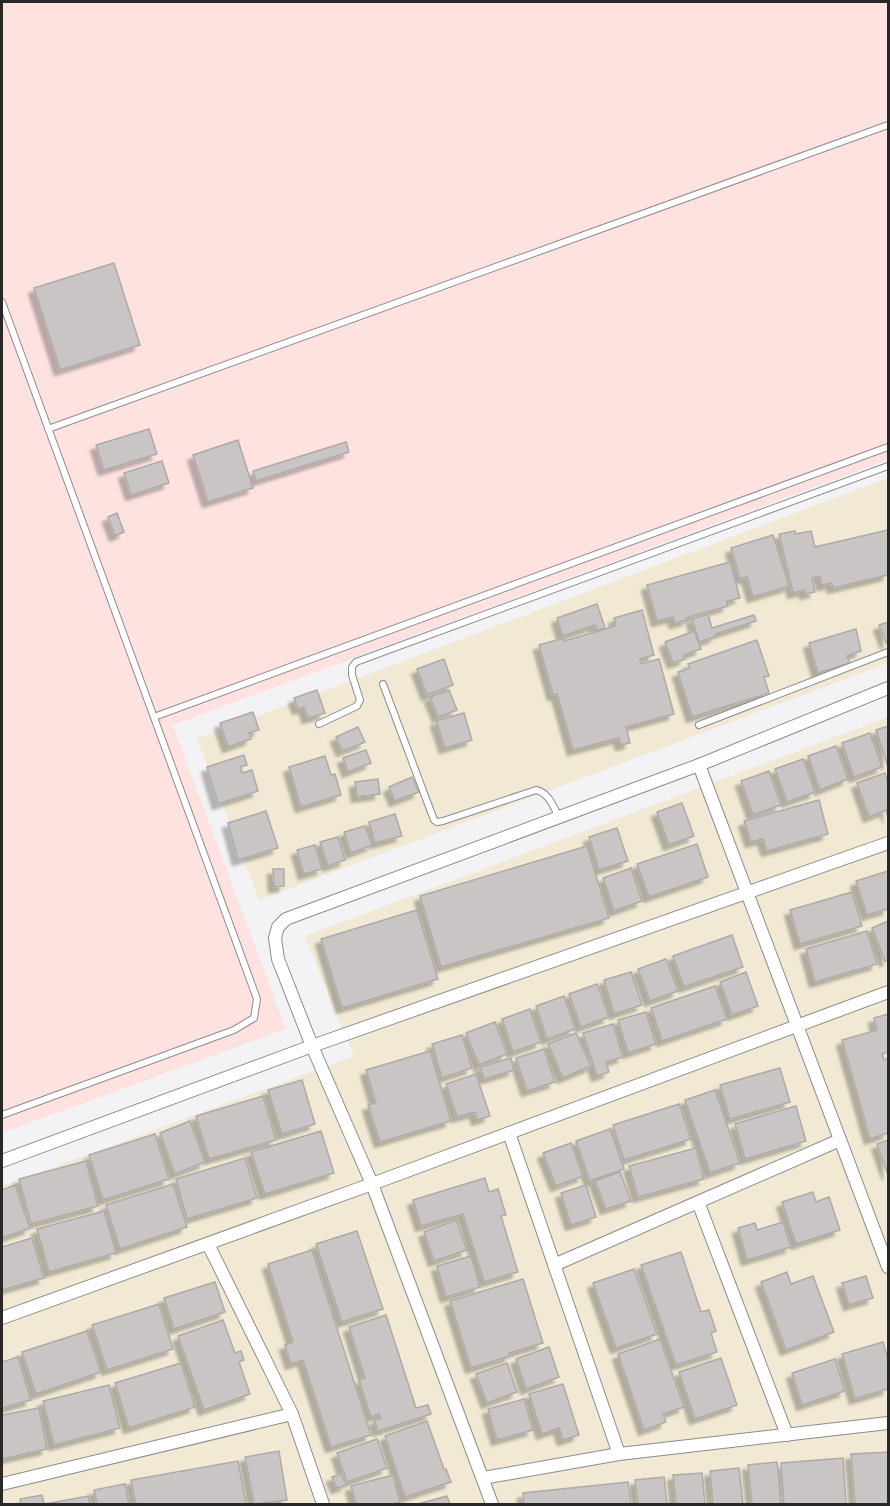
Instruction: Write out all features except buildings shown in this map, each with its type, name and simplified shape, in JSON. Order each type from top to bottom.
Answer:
[{"type":"street","points":[[492,1504],[372,1184],[312,1046],[278,959],[275,938],[278,927],[286,919],[699,765],[888,688]]},
{"type":"street","points":[[699,765],[888,1267]]},
{"type":"street","points":[[2,1161],[312,1046],[888,843]]},
{"type":"street","points":[[2,1318],[372,1184],[888,992]]},
{"type":"street","points":[[509,1133],[620,1454]]},
{"type":"street","points":[[554,1265],[840,1140]]},
{"type":"street","points":[[698,1202],[788,1435]]},
{"type":"street","points":[[208,1244],[292,1414],[323,1504]]},
{"type":"street","points":[[2,1484],[292,1414]]},
{"type":"street","points":[[483,1478],[620,1454],[888,1423]]},
{"type":"lane","points":[[48,429],[888,125]]},
{"type":"lane","points":[[2,302],[257,999],[254,1018],[234,1030],[2,1115]]},
{"type":"lane","points":[[154,717],[888,447]]},
{"type":"lane","points":[[319,724],[357,706],[360,700],[352,675],[352,667],[356,662],[888,466]]},
{"type":"lane","points":[[699,725],[888,652]]},
{"type":"lane","points":[[383,684],[434,820],[443,821],[536,790],[541,791],[550,799],[559,817]]},
{"type":"shaded area","points":[[2,2],[888,2],[888,460],[173,725],[286,1029],[2,1133]]},
{"type":"shaded area","points":[[888,478],[888,663],[259,900],[197,739]]},
{"type":"shaded area","points":[[888,717],[888,1504],[2,1504],[2,1186],[354,1056],[305,936]]}]
